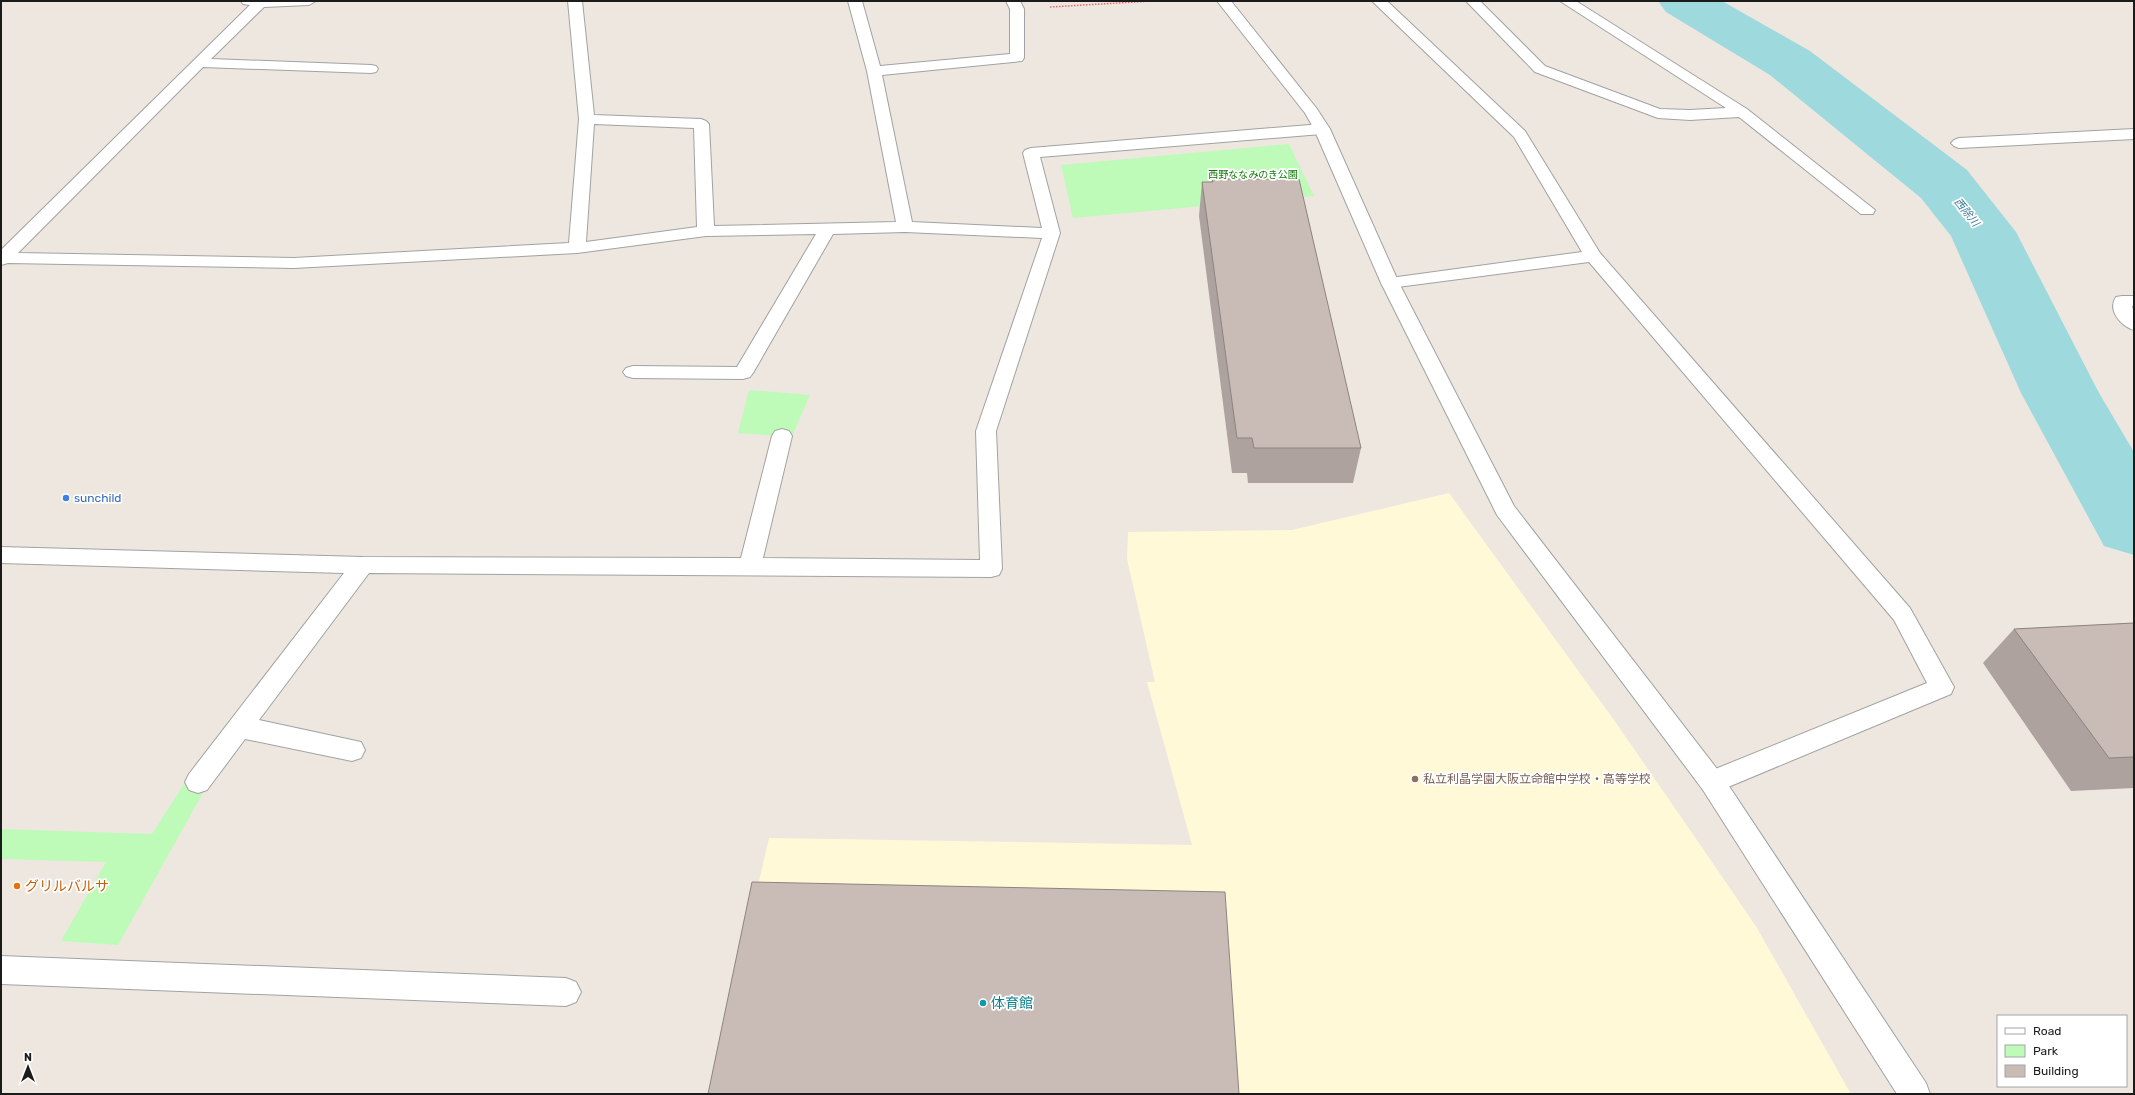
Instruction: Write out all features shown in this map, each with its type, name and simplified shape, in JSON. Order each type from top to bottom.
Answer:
[{"type":"street","points":[[2,259],[201,63],[254,2],[309,1]]},
{"type":"street","points":[[575,1],[587,119],[577,248]]},
{"type":"street","points":[[855,1],[874,71],[905,227]]},
{"type":"street","points":[[1224,1],[1312,112],[1322,129],[1390,283],[1505,510],[1712,782],[1915,1094]]},
{"type":"street","points":[[1379,1],[1520,134],[1594,256],[1902,614],[1942,687],[1712,782]]},
{"type":"street","points":[[1473,1],[1540,69],[1658,113],[1690,115],[1742,112]]},
{"type":"street","points":[[1567,1],[1742,112],[1867,210]]},
{"type":"street","points":[[874,71],[1017,58],[1015,5]]},
{"type":"street","points":[[201,63],[372,69]]},
{"type":"street","points":[[587,119],[701,124],[706,231]]},
{"type":"street","points":[[1,555],[363,565],[750,566],[991,569],[986,431],[1052,233],[1031,153],[1322,129]]},
{"type":"street","points":[[1959,144],[2134,134]]},
{"type":"street","points":[[2,259],[294,263],[577,248],[706,231],[905,227],[1052,233]]},
{"type":"street","points":[[632,372],[743,373],[827,228]]},
{"type":"street","points":[[1390,283],[1594,256]]},
{"type":"street","points":[[2134,301],[2122,301],[2123,313],[2134,324]]},
{"type":"street","points":[[750,566],[782,436]]},
{"type":"street","points":[[198,782],[363,565]]},
{"type":"street","points":[[240,727],[352,750]]},
{"type":"street","points":[[1,970],[566,992]]},
{"type":"path","points":[[1015,5],[1152,1]]},
{"type":"shaded area","name":"私立利晶学園大阪立命館中学校・高等学校","points":[[1449,493],[1614,720],[1757,928],[1851,1094],[710,1094],[769,838],[1192,845],[1147,682],[1155,682],[1127,559],[1128,532],[1292,530]]},
{"type":"green space","name":"西野ななみのき公園","points":[[1289,144],[1314,196],[1073,218],[1061,165]]},
{"type":"green space","points":[[749,390],[810,395],[793,434],[782,436],[738,433]]},
{"type":"green space","points":[[186,781],[209,782],[118,945],[61,941],[106,862],[1,859],[1,829],[152,834]]},
{"type":"building","points":[[1212,179],[1299,179],[1361,448],[1254,448],[1252,438],[1237,438],[1202,182],[1213,182]]},
{"type":"building","points":[[2134,623],[2134,757],[2109,758],[2014,629]]},
{"type":"building","name":"体育館","points":[[752,882],[1225,892],[1239,1094],[708,1094]]},
{"type":"waterway","name":"西除川","points":[[1684,1],[1790,63],[1944,184],[1983,232],[2060,393],[2134,524]]},
{"type":"place","name":"sunchild","points":[[66,498]]},
{"type":"place","name":"私立利晶学園大阪立命館中学校・高等学校","points":[[1415,779]]},
{"type":"place","name":"グリルバルサ","points":[[17,886]]},
{"type":"place","name":"体育館","points":[[983,1003]]}]
